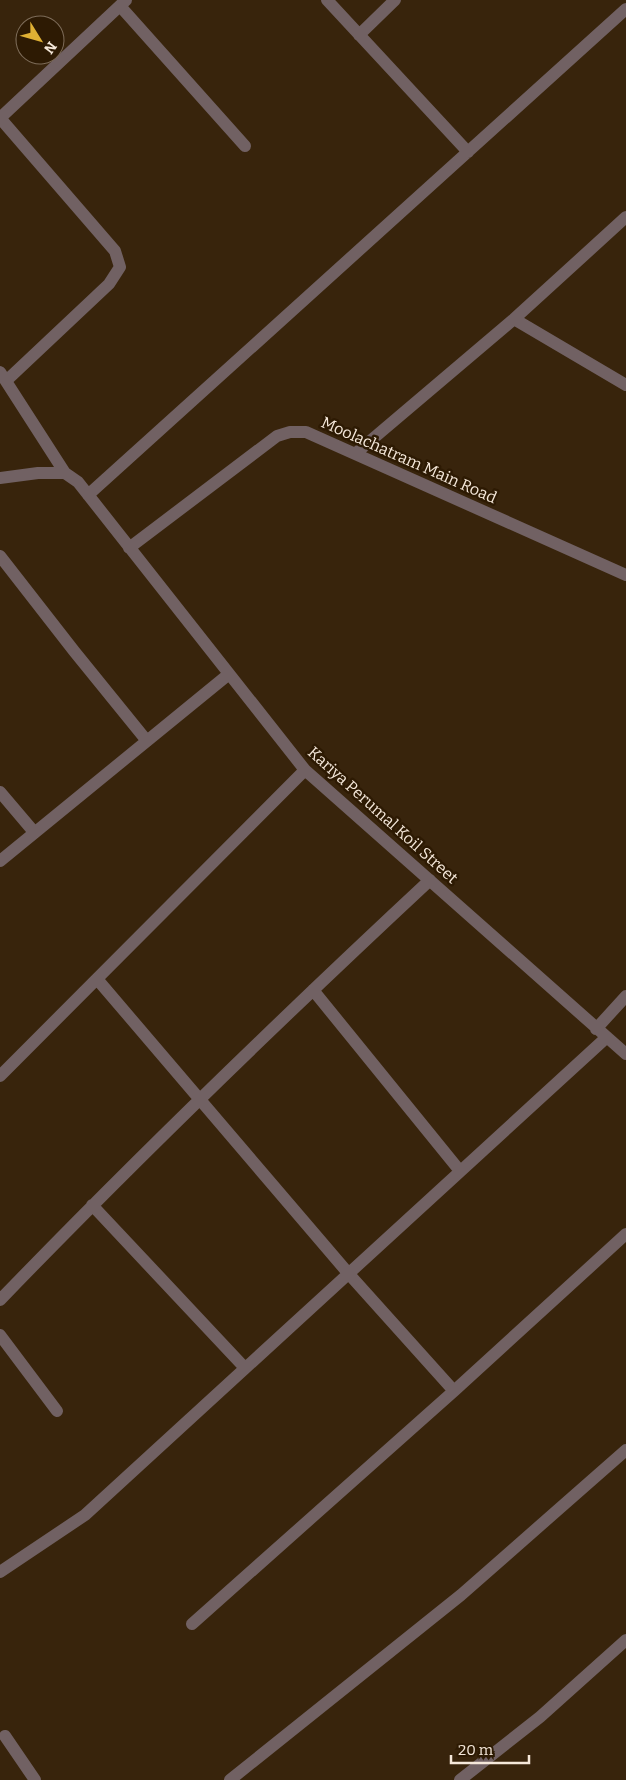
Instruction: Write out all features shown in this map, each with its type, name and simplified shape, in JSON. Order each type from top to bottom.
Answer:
[{"type":"street","points":[[327,0],[468,152]]},
{"type":"street","points":[[359,35],[395,0]]},
{"type":"street","points":[[129,548],[78,482],[65,473],[3,376],[109,284],[120,268],[115,251],[0,118],[123,3],[245,146]]},
{"type":"street","points":[[88,495],[626,9]]},
{"type":"street","points":[[356,453],[514,319],[626,217]]},
{"type":"street","points":[[514,319],[626,385]]},
{"type":"street","name":"Moolachatram Main Road","points":[[129,548],[277,436],[290,432],[306,432],[626,576]]},
{"type":"street","points":[[0,478],[38,473],[65,473]]},
{"type":"street","name":"Kariya Perumal Koil Street","points":[[129,548],[305,770],[626,1054]]},
{"type":"street","points":[[0,556],[74,652],[147,741]]},
{"type":"street","points":[[0,860],[229,674]]},
{"type":"street","points":[[0,1076],[305,770]]},
{"type":"street","points":[[0,792],[34,832]]},
{"type":"street","points":[[0,1300],[92,1205],[201,1098],[430,880]]},
{"type":"street","points":[[97,979],[201,1098],[348,1273],[454,1391]]},
{"type":"street","points":[[313,990],[460,1171]]},
{"type":"street","points":[[596,1029],[626,996]]},
{"type":"street","points":[[0,1572],[84,1516],[607,1037]]},
{"type":"street","points":[[92,1205],[245,1368]]},
{"type":"street","points":[[192,1624],[454,1391],[626,1234]]},
{"type":"street","points":[[0,1335],[57,1411]]},
{"type":"street","points":[[230,1780],[461,1594],[626,1450]]},
{"type":"street","points":[[460,1780],[540,1717],[626,1640]]},
{"type":"street","points":[[5,1736],[35,1780]]}]
